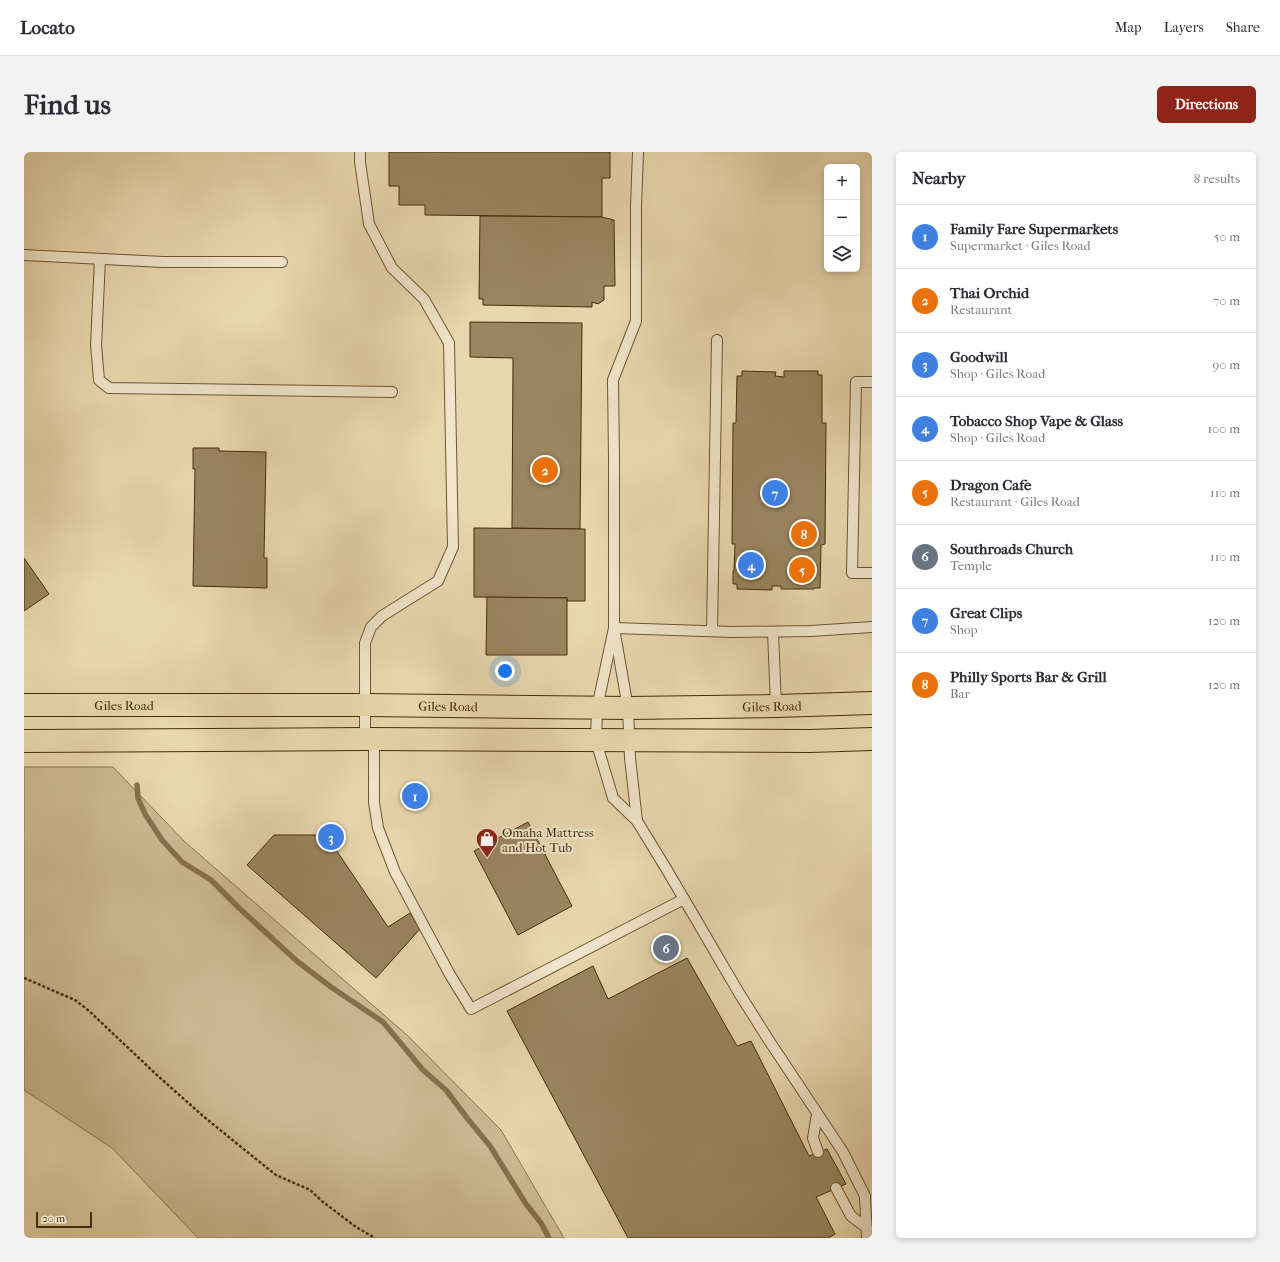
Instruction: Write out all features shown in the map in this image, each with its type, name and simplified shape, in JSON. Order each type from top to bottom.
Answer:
[{"type":"main road","name":"Giles Road","points":[[24,705],[364,705],[628,708],[776,706],[872,702]]},
{"type":"main road","points":[[24,741],[810,741],[872,739]]},
{"type":"lane","points":[[360,152],[368,224],[392,268],[424,300],[449,343],[452,547],[438,582],[382,616],[371,627],[365,643],[364,705],[370,740],[374,802],[378,828],[395,872],[448,973],[471,1009],[684,899]]},
{"type":"lane","points":[[637,821],[628,708],[614,628],[614,458],[612,380],[636,321],[636,206],[638,152]]},
{"type":"lane","points":[[24,255],[163,262],[282,262]]},
{"type":"lane","points":[[100,259],[96,345],[99,380],[109,388],[392,392]]},
{"type":"lane","points":[[712,631],[717,340]]},
{"type":"lane","points":[[872,382],[856,382],[852,573],[872,573]]},
{"type":"lane","points":[[614,628],[773,632],[872,627]]},
{"type":"lane","points":[[614,628],[597,708],[596,741],[613,798],[637,821],[739,993],[843,1152],[865,1196],[868,1234]]},
{"type":"lane","points":[[773,632],[776,706]]},
{"type":"lane","points":[[817,1114],[813,1138],[818,1152]]},
{"type":"lane","points":[[836,1188],[851,1216],[868,1234]]},
{"type":"path","points":[[24,978],[74,1000],[88,1010],[163,1081],[203,1116],[276,1175],[310,1190],[322,1202],[356,1227],[375,1238]]},
{"type":"shaded area","points":[[24,767],[113,767],[185,842],[407,1035],[501,1130],[564,1238],[198,1238],[112,1148],[24,1090]]},
{"type":"building","points":[[389,152],[610,152],[610,178],[602,178],[602,217],[425,215],[425,205],[399,205],[399,186],[389,186]]},
{"type":"building","points":[[480,216],[602,217],[614,220],[615,286],[604,286],[604,300],[598,304],[592,302],[592,307],[483,305],[483,299],[479,299]]},
{"type":"building","points":[[470,322],[582,323],[580,529],[512,528],[513,358],[470,357]]},
{"type":"building","points":[[742,371],[776,372],[775,376],[784,377],[784,371],[818,371],[818,375],[822,375],[822,423],[826,423],[825,544],[821,545],[820,588],[781,589],[781,586],[772,586],[772,590],[737,589],[737,584],[733,584],[735,544],[732,544],[733,423],[736,423],[737,376],[742,376]]},
{"type":"building","points":[[193,448],[219,448],[219,451],[266,452],[264,558],[267,558],[267,588],[193,586],[195,469],[193,469]]},
{"type":"building","points":[[474,528],[585,529],[585,601],[567,601],[567,598],[474,597]]},
{"type":"building","points":[[24,558],[49,594],[24,611]]},
{"type":"building","points":[[487,597],[567,598],[567,655],[486,655]]},
{"type":"building","points":[[528,822],[572,906],[518,935],[474,851]]},
{"type":"building","points":[[274,835],[326,835],[388,927],[410,913],[420,929],[376,978],[247,865]]},
{"type":"building","points":[[687,958],[737,1046],[751,1041],[809,1156],[827,1149],[846,1184],[816,1197],[835,1234],[828,1238],[628,1238],[507,1011],[593,966],[608,999]]},
{"type":"waterway","points":[[137,785],[138,798],[145,814],[162,840],[182,862],[211,880],[298,962],[331,987],[383,1022],[423,1070],[446,1090],[490,1146],[526,1204],[541,1223],[549,1238]]},
{"type":"place","name":"Thai Orchid","points":[[545,470]]},
{"type":"place","name":"Great Clips","points":[[775,493]]},
{"type":"place","name":"Philly Sports Bar & Grill","points":[[804,534]]},
{"type":"place","name":"Tobacco Shop Vape & Glass","points":[[751,565]]},
{"type":"place","name":"Dragon Cafe","points":[[802,570]]},
{"type":"place","name":"Family Fare Supermarkets","points":[[415,796]]},
{"type":"place","name":"Goodwill","points":[[331,837]]},
{"type":"place","name":"Omaha Mattress and Hot Tub","points":[[487,858]]},
{"type":"place","name":"Southroads Church","points":[[666,948]]}]
